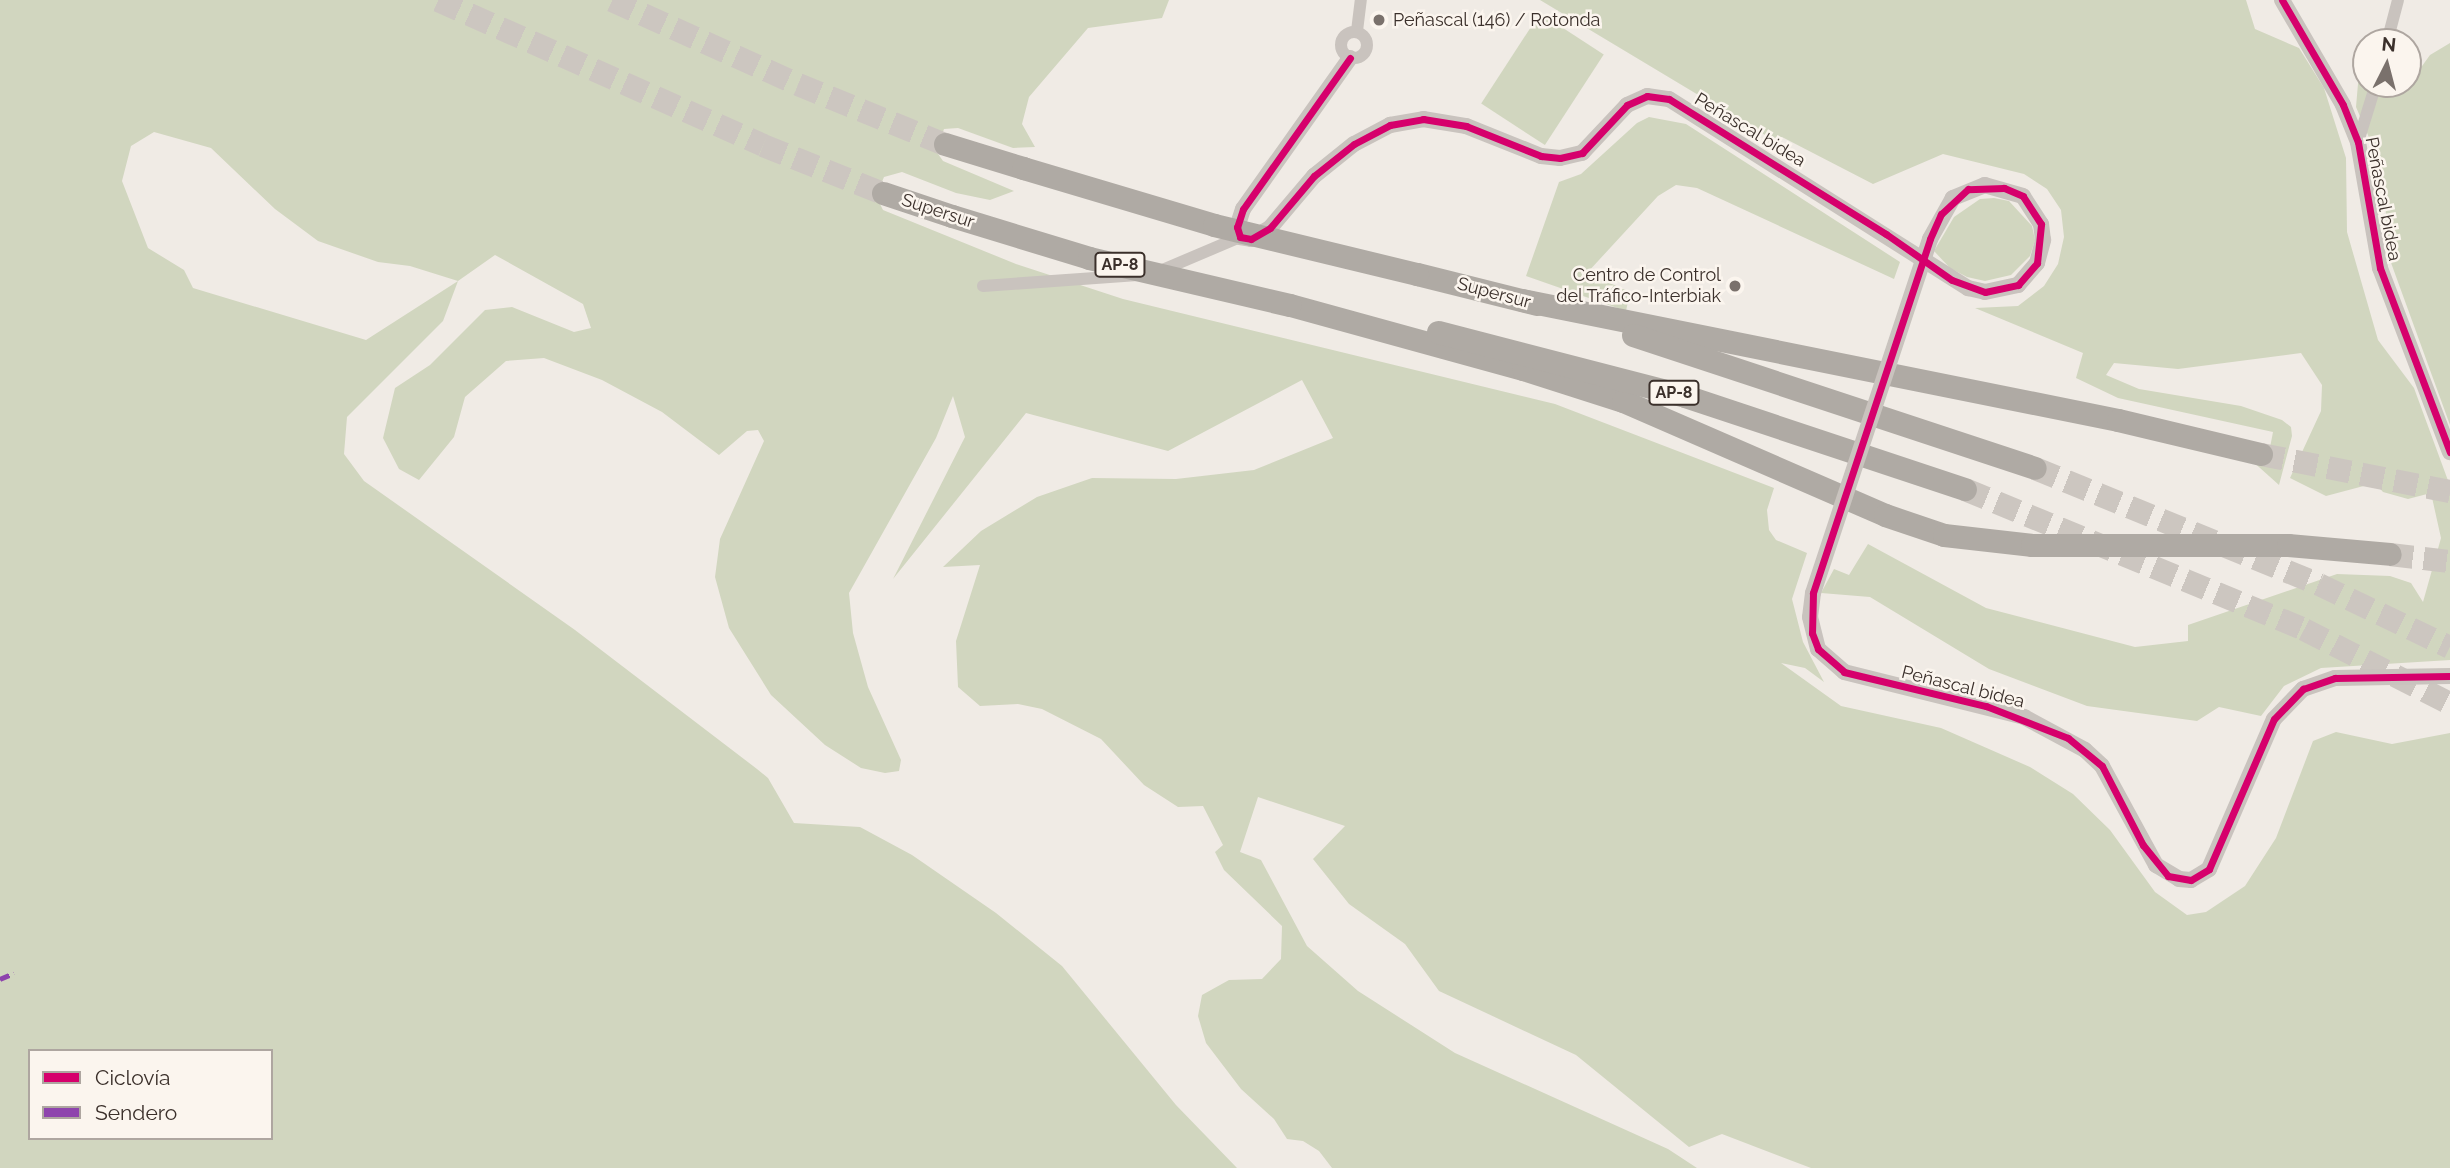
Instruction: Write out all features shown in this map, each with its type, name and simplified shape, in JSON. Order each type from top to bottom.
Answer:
[{"type":"highway","name":"Supersur","points":[[945,144],[1214,225],[1522,300],[2035,468]]},
{"type":"highway","name":"Supersur","points":[[883,193],[1089,258],[1376,326],[1507,347],[1685,396],[1965,489]]},
{"type":"highway","name":"AP-8","points":[[1522,300],[2118,420],[2262,453]]},
{"type":"highway","points":[[1376,326],[1623,401],[1885,515],[1954,537],[2058,546],[2321,546],[2390,554]]},
{"type":"street","points":[[1357,32],[1361,0]]},
{"type":"street","name":"Peñascal bidea","points":[[2282,0],[2343,105],[2358,142],[2380,268],[2450,452]]},
{"type":"street","points":[[2391,28],[2398,0]]},
{"type":"street","points":[[1350,58],[1343,52],[1341,39],[1357,32]]},
{"type":"street","points":[[983,286],[1097,279],[1162,270],[1240,237],[1237,227],[1243,209],[1350,58],[1362,55],[1367,48],[1366,40],[1357,32]]},
{"type":"street","name":"Peñascal bidea","points":[[1240,237],[1251,239],[1270,228],[1314,176],[1366,136],[1390,125],[1423,119],[1466,126],[1541,156],[1560,158],[1582,153],[1627,105],[1647,96],[1669,100],[1968,288],[1984,292],[2018,285],[2037,263],[2043,240],[2041,224],[2023,196],[1985,185],[1953,198],[1930,239],[1813,593],[1810,617],[1818,649],[1844,672],[2024,717],[2085,751],[2102,766],[2156,865],[2179,879],[2191,880],[2209,869],[2274,719],[2303,689],[2334,678],[2450,676]]},
{"type":"street","points":[[2358,142],[2372,98]]},
{"type":"green space","points":[[0,0],[1169,0],[1162,18],[1088,28],[1029,97],[1022,124],[1035,147],[1013,148],[958,128],[944,129],[936,151],[943,161],[1014,191],[990,200],[956,193],[902,172],[884,177],[876,196],[883,210],[1016,264],[1123,299],[1555,404],[1774,488],[1767,510],[1769,530],[1776,540],[1807,553],[1792,599],[1803,642],[1824,682],[1805,668],[1781,663],[1841,706],[1941,728],[2030,767],[2073,794],[2110,830],[2155,892],[2187,915],[2206,912],[2245,886],[2276,838],[2313,741],[2336,732],[2392,744],[2450,733],[2450,1168],[1811,1168],[1722,1134],[1689,1147],[1576,1055],[1439,991],[1405,944],[1349,904],[1313,859],[1345,826],[1258,797],[1240,852],[1261,860],[1307,946],[1358,991],[1455,1053],[1668,1149],[1697,1168],[1332,1168],[1319,1151],[1303,1141],[1287,1139],[1274,1119],[1241,1089],[1206,1043],[1198,1016],[1202,995],[1229,980],[1262,979],[1281,959],[1282,926],[1224,870],[1215,852],[1223,845],[1203,806],[1178,807],[1144,785],[1101,739],[1042,709],[1018,704],[980,706],[958,687],[956,641],[980,565],[943,567],[981,531],[1037,497],[1092,478],[1176,479],[1254,470],[1333,438],[1302,380],[1168,451],[1026,413],[893,579],[965,437],[953,396],[936,438],[849,593],[853,633],[868,687],[901,760],[899,771],[885,773],[861,768],[825,745],[771,695],[729,628],[715,577],[720,539],[764,441],[758,430],[747,431],[719,455],[662,412],[602,380],[544,358],[506,361],[465,397],[454,437],[419,480],[399,469],[383,438],[395,388],[430,365],[485,310],[512,307],[574,332],[591,328],[583,304],[495,255],[458,281],[443,321],[347,417],[344,454],[364,481],[575,630],[757,769],[768,778],[794,823],[860,827],[912,855],[996,913],[1062,966],[1176,1105],[1237,1168],[0,1168]],"holes":[[[154,132],[211,148],[275,209],[318,241],[378,262],[410,266],[458,281],[366,340],[193,288],[184,270],[148,248],[122,181],[131,146]]]},
{"type":"green space","points":[[1540,0],[2246,0],[2255,29],[2299,48],[2324,88],[2346,158],[2347,232],[2378,340],[2414,388],[2450,486],[2450,660],[2321,668],[2284,686],[2261,716],[2219,707],[2197,721],[2087,706],[1989,669],[1870,597],[1821,593],[1834,569],[1849,575],[1868,544],[1986,608],[2135,647],[2188,641],[2188,625],[2337,574],[2390,576],[2411,583],[2423,602],[2441,538],[2431,493],[2408,499],[2383,492],[2375,483],[2326,496],[2290,478],[2321,411],[2322,385],[2301,353],[2178,369],[2114,363],[2106,375],[2139,389],[2241,406],[2282,420],[2291,427],[2292,436],[2279,485],[2250,459],[2267,463],[2273,432],[2118,398],[2076,378],[2083,353],[1975,308],[2018,306],[2044,286],[2058,264],[2064,237],[2061,210],[2047,189],[2024,174],[1943,154],[1873,184],[1782,137],[1770,138]]},
{"type":"green space","points":[[1540,13],[1604,54],[1545,145],[1481,104]]},
{"type":"green space","points":[[2450,43],[2450,425],[2390,260],[2382,168],[2356,107],[2357,98],[2422,98],[2422,66],[2430,55]]},
{"type":"green space","points":[[1649,117],[1686,124],[1900,262],[1894,279],[1697,188],[1676,185],[1658,196],[1587,273],[1630,292],[1626,311],[1526,276],[1559,182],[1581,174],[1637,123]]},
{"type":"green space","points":[[1980,199],[2009,201],[2032,226],[2035,240],[2030,256],[2011,275],[1985,281],[1967,277],[1950,268],[1934,251],[1954,217]]},
{"type":"tunnel","points":[[438,0],[763,145],[883,193]]},
{"type":"tunnel","points":[[612,0],[798,84],[945,144]]},
{"type":"tunnel","points":[[2261,454],[2450,491]]},
{"type":"tunnel","points":[[2035,468],[2319,584],[2450,647]]},
{"type":"tunnel","points":[[1965,489],[2304,629],[2450,703]]},
{"type":"tunnel","points":[[2390,554],[2450,561]]},
{"type":"marked path","points":[[0,979],[14,973]]},
{"type":"cycle path","points":[[2282,0],[2343,105],[2358,142],[2380,268],[2450,452]]},
{"type":"cycle path","points":[[1350,58],[1243,209],[1237,227],[1240,237],[1251,239],[1270,228],[1314,176],[1354,144],[1390,125],[1423,119],[1466,126],[1541,156],[1560,158],[1582,153],[1627,105],[1647,96],[1669,99],[1886,234],[1952,280],[1985,292],[2018,285],[2037,263],[2041,224],[2023,196],[2004,188],[1968,189],[1941,214],[1930,239],[1813,593],[1812,633],[1818,649],[1844,672],[1986,706],[2068,738],[2102,766],[2143,845],[2168,876],[2191,880],[2209,869],[2274,719],[2303,689],[2335,678],[2450,676]]},
{"type":"place","name":"Peñascal (146) / Rotonda","points":[[1379,20]]},
{"type":"place","name":"Centro de Control del Tráfico-Interbiak","points":[[1735,286]]}]
